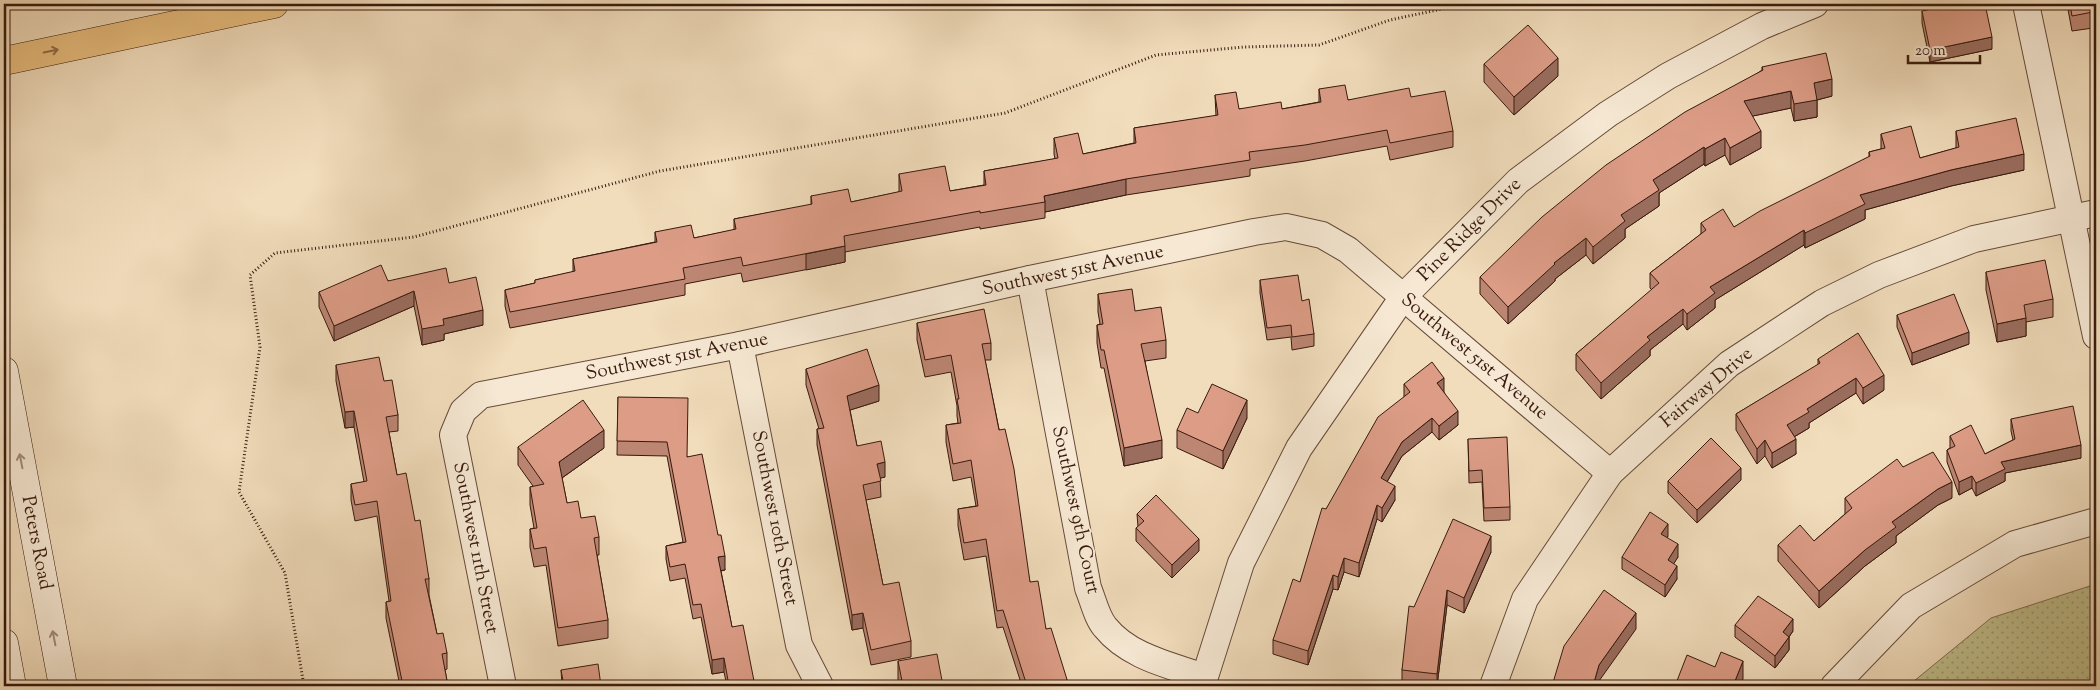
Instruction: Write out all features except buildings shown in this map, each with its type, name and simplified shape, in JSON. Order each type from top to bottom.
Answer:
[{"type":"highway","points":[[4,61],[274,4]]},
{"type":"main road","name":"Peters Road","points":[[4,371],[63,686]]},
{"type":"main road","points":[[4,643],[12,686]]},
{"type":"street","name":"Pine Ridge Drive","points":[[1203,682],[1241,563],[1299,448],[1403,297],[1518,181],[1608,114],[1668,76],[1710,53],[1762,26],[1816,4]]},
{"type":"street","points":[[2026,4],[2096,336]]},
{"type":"street","name":"Fairway Drive","points":[[1493,686],[1525,599],[1610,473],[1729,364],[1822,303],[1879,275],[1974,239],[2096,213]]},
{"type":"street","name":"Southwest 51st Avenue","points":[[462,411],[481,395],[740,345],[1030,279],[1286,227],[1322,235],[1348,250],[1610,473]]},
{"type":"street","name":"Southwest 9th Court","points":[[1030,279],[1088,588],[1104,626],[1127,648],[1203,682]]},
{"type":"street","name":"Southwest 10th Street","points":[[740,345],[799,644],[820,686]]},
{"type":"street","name":"Southwest 11th Street","points":[[462,411],[453,435],[502,686]]},
{"type":"street","points":[[1834,686],[1911,606],[2015,544],[2096,521]]},
{"type":"path","points":[[304,686],[285,573],[239,492],[260,347],[250,275],[275,253],[414,237],[660,171],[1005,113],[1156,55],[1244,47],[1319,45],[1390,20],[1465,4]]},
{"type":"shaded area","points":[[2096,584],[2096,686],[1908,686],[1991,618]]}]
